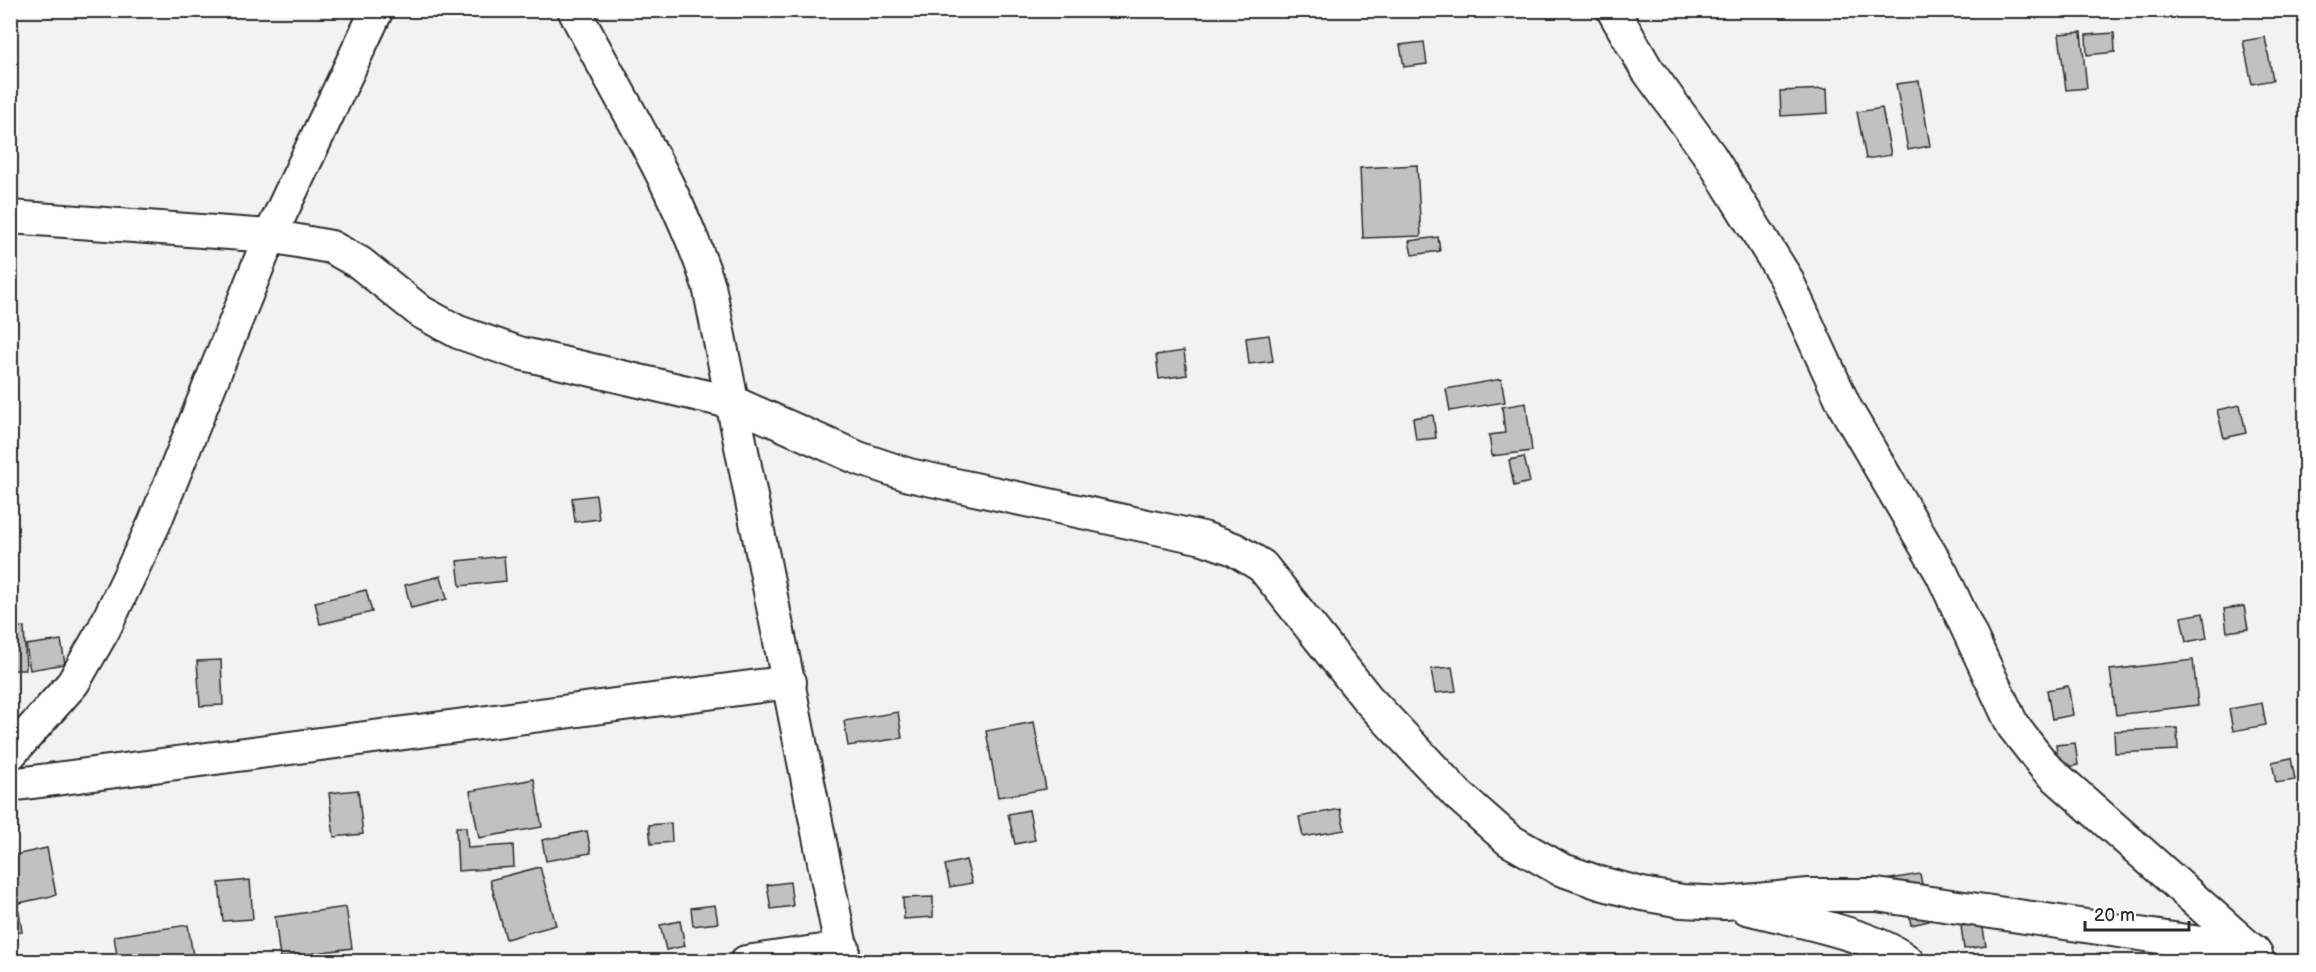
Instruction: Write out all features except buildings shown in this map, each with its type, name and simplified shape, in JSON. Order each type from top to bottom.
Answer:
[{"type":"street","points":[[10,754],[73,683],[104,629],[153,524],[270,236],[377,10]]},
{"type":"street","points":[[574,10],[654,159],[700,258],[709,286],[844,955],[746,962]]},
{"type":"street","points":[[1613,10],[1646,68],[1710,156],[1786,278],[1846,409],[1942,574],[2013,726],[2045,767],[2258,956]]},
{"type":"street","points":[[10,217],[270,236],[331,247],[360,263],[421,312],[458,332],[519,353],[734,403],[858,458],[909,475],[1203,538],[1234,549],[1262,566],[1367,698],[1457,794],[1509,840],[1560,869],[1600,883],[1672,899],[1725,903],[1826,928],[1877,944],[1908,962]]},
{"type":"street","points":[[10,785],[790,682]]},
{"type":"street","points":[[1725,903],[1809,895],[1877,896],[2258,956]]}]
